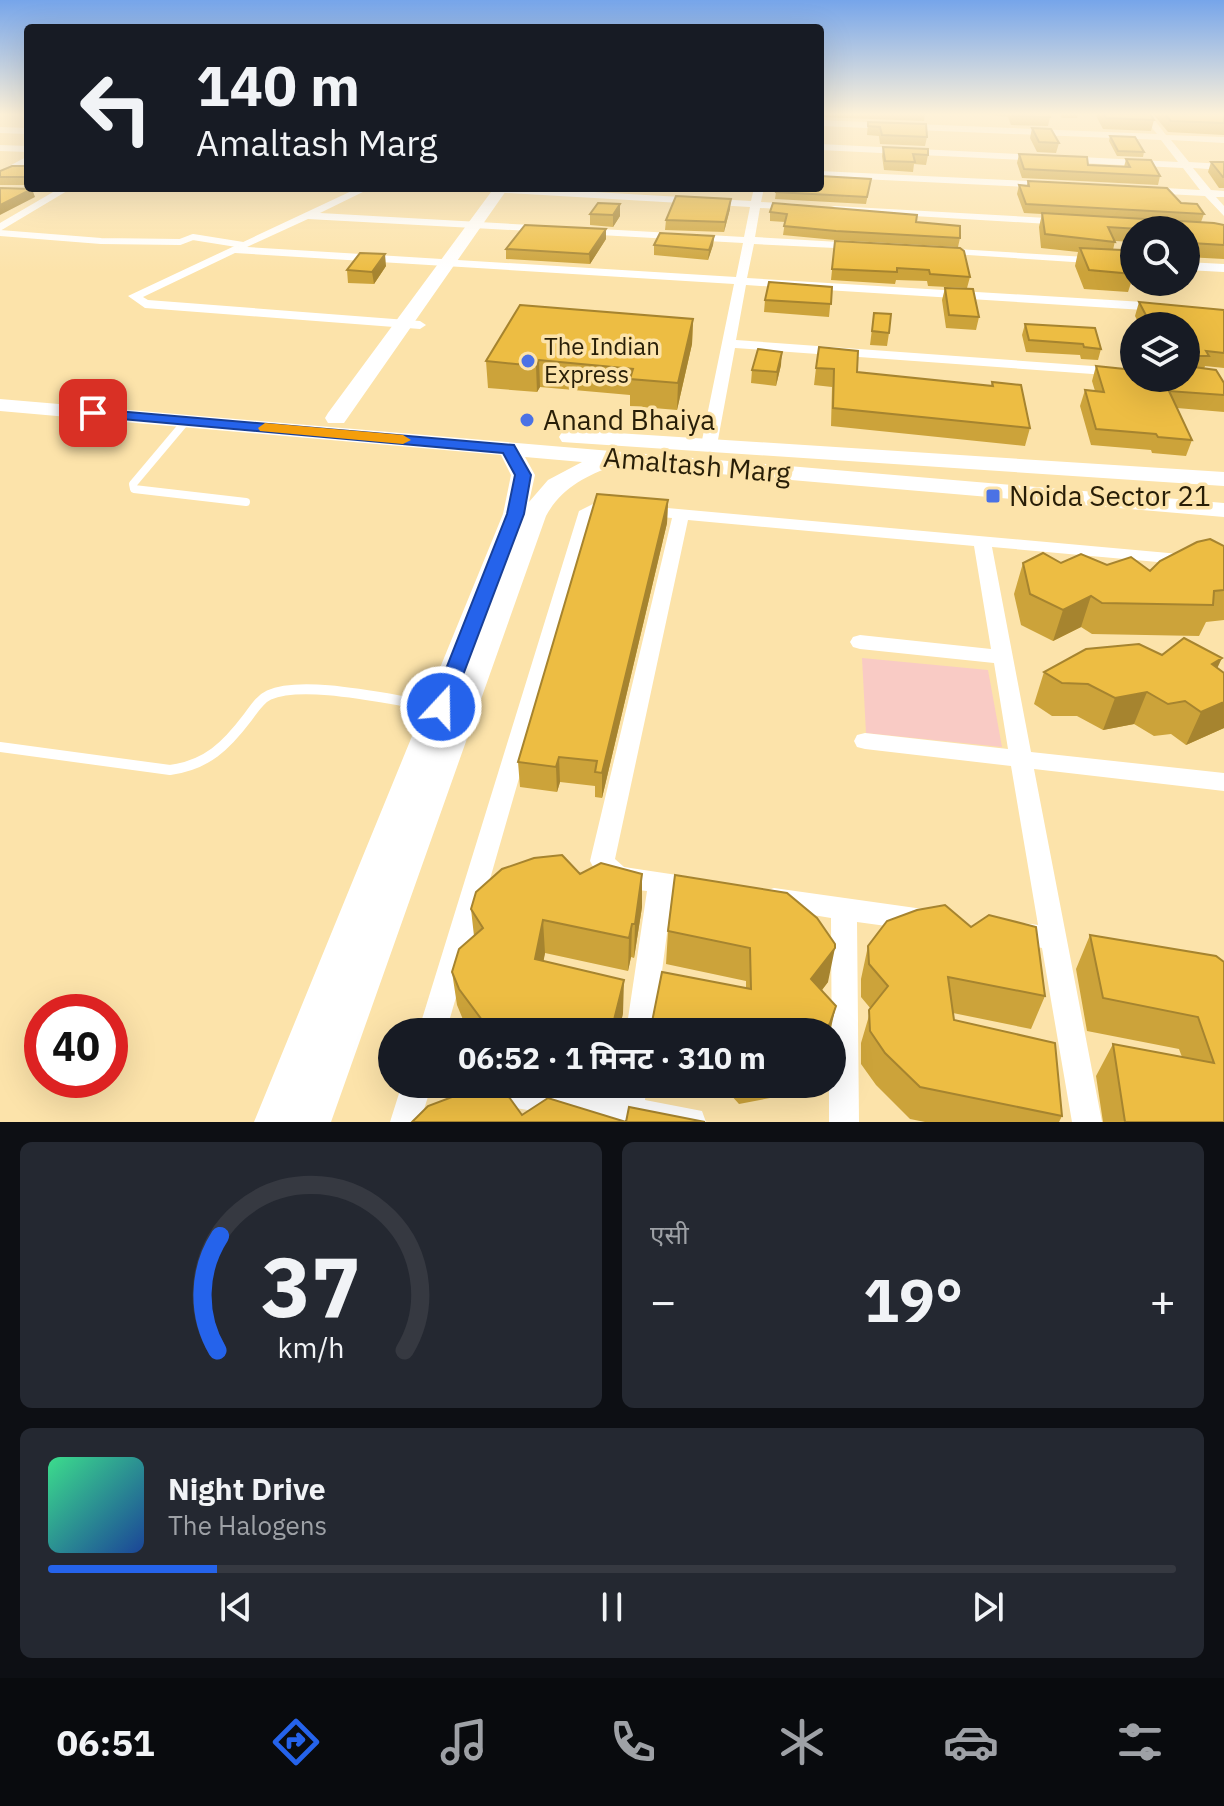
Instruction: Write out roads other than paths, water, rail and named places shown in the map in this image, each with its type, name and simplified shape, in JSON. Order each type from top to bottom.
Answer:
[{"type":"main road","points":[[345,418],[505,192]]},
{"type":"main road","name":"Amaltash Marg","points":[[0,390],[709,445],[1224,479]]},
{"type":"main road","name":"Amaltash Marg","points":[[0,405],[610,458],[974,494],[1217,507]]},
{"type":"main road","points":[[509,449],[539,482]]},
{"type":"main road","points":[[309,1122],[495,593],[515,514],[539,482],[610,458]]},
{"type":"main road","name":"Amaltash Marg","points":[[1149,473],[1170,482],[1206,486],[1224,493]]},
{"type":"main road","points":[[276,1122],[441,707],[495,593]]},
{"type":"street","points":[[1187,166],[1224,213]]},
{"type":"street","points":[[3,171],[24,171]]},
{"type":"street","points":[[824,174],[1069,186]]},
{"type":"street","points":[[1131,190],[1224,194]]},
{"type":"street","points":[[0,230],[60,192]]},
{"type":"street","points":[[358,192],[138,291],[134,296],[145,304],[412,324]]},
{"type":"street","points":[[554,192],[803,207]]},
{"type":"street","points":[[709,445],[758,192]]},
{"type":"street","points":[[818,208],[1084,223]]},
{"type":"street","points":[[310,216],[872,247]]},
{"type":"street","points":[[0,217],[17,218]]},
{"type":"street","points":[[238,248],[1177,308]]},
{"type":"street","points":[[934,251],[1120,262]]},
{"type":"street","points":[[1200,267],[1224,268]]},
{"type":"street","points":[[729,344],[1120,372]]},
{"type":"street","points":[[436,1018],[587,511],[597,507],[1224,563]]},
{"type":"street","points":[[681,515],[602,861],[609,871],[620,877],[722,892]]},
{"type":"street","points":[[982,542],[1087,1122]]},
{"type":"street","points":[[860,642],[1003,657]]},
{"type":"street","points":[[865,741],[1224,782]]},
{"type":"street","points":[[642,1018],[661,883]]},
{"type":"street","points":[[753,896],[949,924]]},
{"type":"street","points":[[844,909],[844,1122]]},
{"type":"street","points":[[994,930],[1054,938]]},
{"type":"street","points":[[405,1122],[413,1098]]},
{"type":"street","points":[[566,1098],[629,1106],[691,1122]]},
{"type":"lane","points":[[0,230],[101,241],[180,242],[193,237],[238,248]]},
{"type":"lane","points":[[186,421],[145,466],[133,484],[134,489],[246,502]]},
{"type":"lane","points":[[0,747],[170,770],[191,768],[211,760],[228,744],[258,703],[269,695],[284,691],[306,690],[441,707]]},
{"type":"place","name":"The Indian Express","points":[[528,361]]},
{"type":"place","name":"Anand Bhaiya","points":[[527,420]]},
{"type":"place","name":"Noida Sector 21","points":[[993,496]]}]
